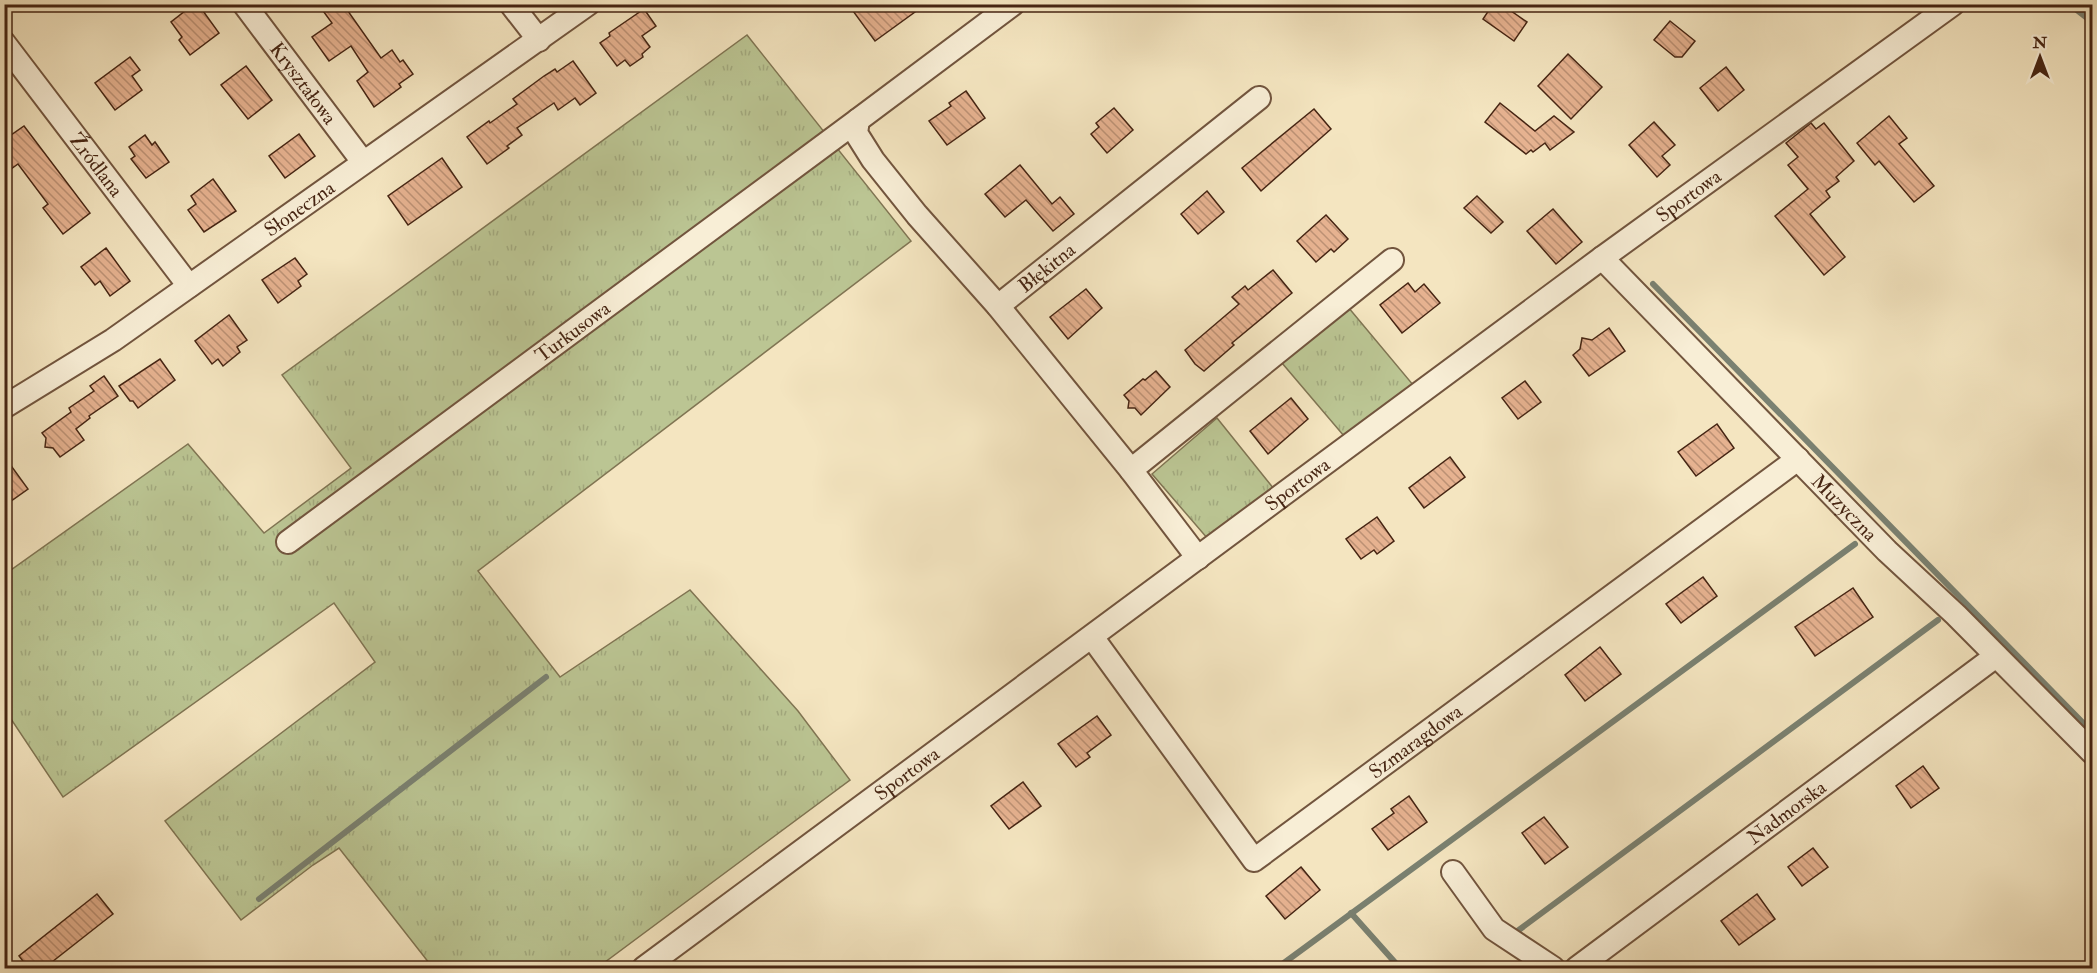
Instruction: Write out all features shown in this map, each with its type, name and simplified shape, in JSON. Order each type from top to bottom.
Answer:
[{"type":"street","name":"Kryształowa","points":[[244,4],[363,162]]},
{"type":"street","points":[[511,4],[539,40]]},
{"type":"street","name":"Słoneczna","points":[[7,401],[112,340],[588,4]]},
{"type":"street","name":"Turkusowa","points":[[288,542],[1013,4]]},
{"type":"street","name":"Sportowa","points":[[644,969],[1602,258],[1953,4]]},
{"type":"street","name":"Źródlana","points":[[4,43],[189,286]]},
{"type":"street","name":"Błękitna","points":[[1198,558],[1131,470],[998,306],[1259,98]]},
{"type":"street","points":[[858,120],[856,133],[873,160],[917,215],[998,306]]},
{"type":"street","name":"Muzyczna","points":[[1602,258],[1887,551],[2092,752]]},
{"type":"street","points":[[1131,470],[1392,261]]},
{"type":"street","name":"Szmaragdowa","points":[[1092,637],[1254,860],[1798,459]]},
{"type":"street","name":"Nadmorska","points":[[1577,969],[1996,656]]},
{"type":"street","points":[[1453,872],[1494,929],[1553,969]]},
{"type":"green space","points":[[747,35],[911,241],[478,571],[560,677],[690,590],[798,711],[850,780],[597,968],[433,968],[339,848],[241,920],[165,821],[375,662],[334,603],[63,797],[5,710],[4,575],[188,444],[264,533],[351,468],[282,375]]},
{"type":"green space","points":[[1348,307],[1414,386],[1344,436],[1282,363]]},
{"type":"green space","points":[[1217,418],[1274,489],[1208,539],[1152,474]]},
{"type":"building","points":[[194,4],[198,4],[219,33],[190,55],[179,40],[182,37],[171,22]]},
{"type":"building","points":[[318,4],[343,4],[381,58],[392,50],[400,62],[403,60],[413,74],[399,84],[401,87],[374,107],[357,81],[368,72],[351,46],[329,61],[312,37],[332,23]]},
{"type":"building","points":[[862,4],[926,4],[875,41],[853,11]]},
{"type":"building","points":[[1493,4],[1501,4],[1527,22],[1514,41],[1483,19]]},
{"type":"building","points":[[644,9],[656,26],[642,36],[650,47],[642,54],[643,57],[630,66],[625,60],[617,66],[600,43],[610,36],[609,33]]},
{"type":"building","points":[[1670,21],[1695,41],[1682,57],[1675,57],[1654,40]]},
{"type":"building","points":[[1568,54],[1602,87],[1571,119],[1538,86]]},
{"type":"building","points":[[130,57],[140,70],[132,76],[142,90],[115,110],[95,83]]},
{"type":"building","points":[[573,61],[596,93],[580,105],[575,98],[558,110],[554,103],[517,128],[522,135],[487,164],[467,137],[517,104],[513,99],[544,76],[555,69],[557,72]]},
{"type":"building","points":[[246,66],[272,100],[248,119],[221,85]]},
{"type":"building","points":[[1726,67],[1744,90],[1718,111],[1700,88]]},
{"type":"building","points":[[966,91],[985,118],[947,145],[929,121],[951,106],[949,103]]},
{"type":"building","points":[[1500,103],[1535,131],[1554,116],[1574,132],[1550,150],[1545,143],[1526,154],[1485,122]]},
{"type":"building","points":[[1114,108],[1133,130],[1107,153],[1091,134],[1099,127],[1096,123]]},
{"type":"building","points":[[1314,109],[1331,129],[1261,191],[1242,168]]},
{"type":"building","points":[[1889,116],[1907,138],[1899,144],[1934,186],[1914,202],[1879,161],[1875,165],[1857,143]]},
{"type":"building","points":[[1654,122],[1675,145],[1662,156],[1670,165],[1657,177],[1629,145]]},
{"type":"building","points":[[1811,123],[1816,129],[1824,123],[1854,161],[1836,177],[1839,181],[1826,191],[1830,197],[1810,214],[1845,257],[1824,275],[1775,216],[1808,189],[1788,165],[1798,157],[1786,143]]},
{"type":"building","points":[[24,126],[90,213],[63,234],[43,208],[48,204],[18,164],[4,174],[4,140]]},
{"type":"building","points":[[299,134],[315,156],[285,178],[269,156]]},
{"type":"building","points":[[145,135],[152,145],[155,142],[169,162],[146,178],[131,159],[135,156],[129,147]]},
{"type":"building","points":[[442,158],[462,187],[408,225],[388,196]]},
{"type":"building","points":[[1020,165],[1052,204],[1060,197],[1074,214],[1053,231],[1026,200],[1005,217],[985,194]]},
{"type":"building","points":[[213,179],[236,211],[204,232],[188,210],[196,204],[191,196]]},
{"type":"building","points":[[1207,191],[1224,212],[1198,234],[1181,214]]},
{"type":"building","points":[[1477,196],[1503,222],[1491,233],[1464,208]]},
{"type":"building","points":[[1553,209],[1582,242],[1556,264],[1527,231]]},
{"type":"building","points":[[1326,215],[1348,239],[1334,252],[1331,249],[1316,262],[1297,241]]},
{"type":"building","points":[[106,248],[130,281],[110,296],[100,281],[95,285],[81,267]]},
{"type":"building","points":[[295,258],[307,274],[298,281],[301,286],[278,303],[262,280]]},
{"type":"building","points":[[1273,270],[1292,293],[1232,343],[1234,345],[1204,371],[1195,364],[1185,350],[1239,304],[1232,297],[1245,286],[1248,290]]},
{"type":"building","points":[[1408,283],[1415,292],[1424,284],[1440,303],[1402,333],[1380,305]]},
{"type":"building","points":[[1086,289],[1102,308],[1068,339],[1050,317]]},
{"type":"building","points":[[229,315],[247,340],[237,347],[240,352],[223,366],[218,359],[212,364],[195,341]]},
{"type":"building","points":[[1609,328],[1625,351],[1589,376],[1573,355],[1580,349],[1582,338],[1592,340]]},
{"type":"building","points":[[160,359],[175,380],[138,408],[119,386]]},
{"type":"building","points":[[1156,371],[1170,387],[1141,415],[1135,408],[1128,408],[1129,401],[1124,395]]},
{"type":"building","points":[[104,376],[118,396],[89,416],[90,418],[76,429],[84,440],[60,457],[53,448],[45,447],[46,438],[42,433],[71,412],[69,408],[94,391],[90,386]]},
{"type":"building","points":[[1525,381],[1541,402],[1518,419],[1502,398]]},
{"type":"building","points":[[1291,398],[1308,419],[1268,454],[1250,431]]},
{"type":"building","points":[[1717,424],[1734,448],[1696,476],[1678,452]]},
{"type":"building","points":[[4,456],[28,489],[4,506]]},
{"type":"building","points":[[1450,457],[1465,477],[1424,508],[1409,488]]},
{"type":"building","points":[[1377,517],[1394,541],[1377,554],[1374,550],[1361,559],[1346,539]]},
{"type":"building","points":[[1703,577],[1717,596],[1681,623],[1666,604]]},
{"type":"building","points":[[1853,588],[1873,617],[1815,656],[1795,627]]},
{"type":"building","points":[[1600,647],[1621,674],[1585,701],[1565,675]]},
{"type":"building","points":[[1097,716],[1111,735],[1087,753],[1090,757],[1076,767],[1058,744]]},
{"type":"building","points":[[1923,766],[1939,788],[1911,808],[1896,786]]},
{"type":"building","points":[[1023,782],[1041,806],[1009,829],[991,806]]},
{"type":"building","points":[[1409,796],[1427,822],[1388,850],[1372,829],[1394,813],[1391,809]]},
{"type":"building","points":[[1544,817],[1568,847],[1545,864],[1522,833]]},
{"type":"building","points":[[1813,848],[1828,867],[1802,886],[1788,867]]},
{"type":"building","points":[[1301,867],[1320,890],[1285,919],[1266,896]]},
{"type":"building","points":[[97,894],[113,914],[43,969],[29,969],[19,956]]},
{"type":"building","points":[[1757,894],[1775,919],[1739,945],[1721,921]]},
{"type":"waterway","points":[[2069,4],[2092,22]]},
{"type":"waterway","points":[[1653,284],[2092,732]]},
{"type":"waterway","points":[[1277,968],[1855,544]]},
{"type":"waterway","points":[[1512,935],[1938,620]]},
{"type":"waterway","points":[[259,899],[546,677]]},
{"type":"waterway","points":[[1351,913],[1400,968]]}]
